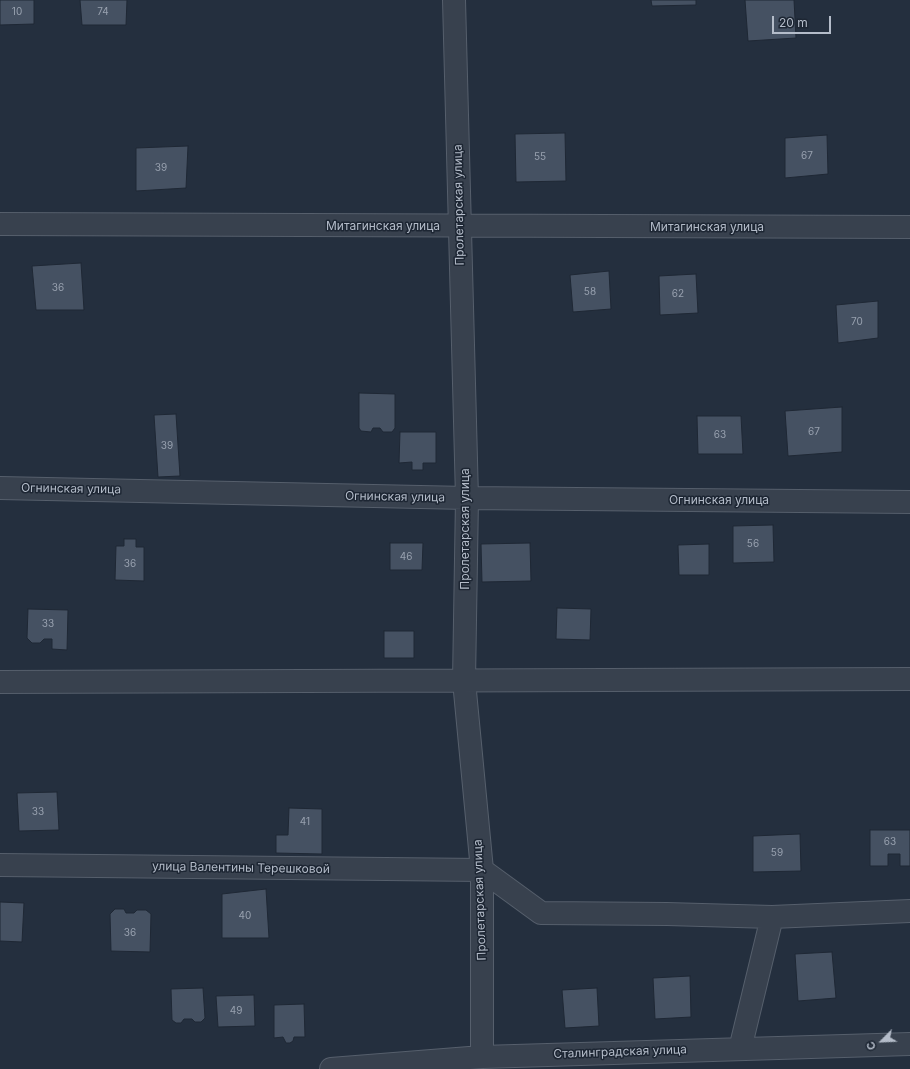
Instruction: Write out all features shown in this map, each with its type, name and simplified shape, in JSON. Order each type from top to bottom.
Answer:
[{"type":"street","name":"Пролетарская улица","points":[[454,0],[466,498],[464,681],[482,870],[482,1056]]},
{"type":"street","name":"Митагинская улица","points":[[0,224],[910,227]]},
{"type":"street","name":"Огнинская улица","points":[[0,488],[466,498],[910,502]]},
{"type":"street","points":[[0,682],[910,680]]},
{"type":"street","name":"улица Валентины Терешковой","points":[[0,865],[482,870]]},
{"type":"street","points":[[482,870],[541,913],[772,917],[910,911]]},
{"type":"street","points":[[740,1049],[772,917]]},
{"type":"street","name":"Сталинградская улица","points":[[331,1069],[482,1056],[910,1044]]},
{"type":"building","points":[[0,0],[34,0],[34,24],[0,25]]},
{"type":"building","points":[[80,0],[127,0],[126,25],[82,25]]},
{"type":"building","points":[[651,0],[696,0],[696,5],[652,6]]},
{"type":"building","points":[[745,0],[794,0],[796,38],[748,41]]},
{"type":"building","points":[[565,133],[566,181],[516,182],[515,134]]},
{"type":"building","points":[[827,135],[828,174],[785,178],[785,138]]},
{"type":"building","points":[[188,146],[186,188],[136,191],[136,148]]},
{"type":"building","points":[[81,263],[84,310],[36,310],[32,266]]},
{"type":"building","points":[[609,271],[611,309],[573,312],[570,275]]},
{"type":"building","points":[[696,274],[698,313],[660,315],[659,276]]},
{"type":"building","points":[[878,301],[878,338],[838,343],[836,305]]},
{"type":"building","points":[[359,393],[395,394],[395,428],[392,432],[383,432],[380,428],[373,428],[371,432],[361,431],[359,428]]},
{"type":"building","points":[[842,407],[842,452],[788,456],[785,411]]},
{"type":"building","points":[[176,414],[180,476],[158,477],[154,415]]},
{"type":"building","points":[[697,416],[741,416],[743,454],[698,454]]},
{"type":"building","points":[[400,432],[436,432],[436,463],[423,463],[423,470],[412,470],[412,462],[399,463]]},
{"type":"building","points":[[773,525],[774,562],[733,563],[733,526]]},
{"type":"building","points":[[124,539],[136,539],[136,547],[144,547],[144,581],[115,580],[116,546],[124,546]]},
{"type":"building","points":[[390,543],[423,543],[422,570],[390,570]]},
{"type":"building","points":[[530,543],[531,581],[482,582],[481,544]]},
{"type":"building","points":[[709,544],[709,575],[679,575],[678,545]]},
{"type":"building","points":[[557,608],[591,609],[590,640],[556,639]]},
{"type":"building","points":[[28,609],[68,610],[67,650],[52,649],[52,639],[44,639],[40,643],[32,643],[27,638]]},
{"type":"building","points":[[384,631],[414,631],[414,658],[384,658]]},
{"type":"building","points":[[57,792],[59,830],[19,831],[17,793]]},
{"type":"building","points":[[289,808],[322,809],[322,854],[276,853],[276,835],[288,835]]},
{"type":"building","points":[[870,830],[910,830],[910,866],[900,866],[900,854],[888,854],[888,866],[870,866]]},
{"type":"building","points":[[800,834],[801,871],[753,872],[753,836]]},
{"type":"building","points":[[266,889],[269,938],[222,938],[222,894]]},
{"type":"building","points":[[0,902],[24,903],[22,942],[0,941]]},
{"type":"building","points":[[115,909],[124,909],[126,913],[134,913],[137,910],[146,910],[151,914],[150,952],[111,951],[110,914]]},
{"type":"building","points":[[832,952],[836,998],[798,1001],[795,954]]},
{"type":"building","points":[[690,976],[691,1017],[655,1019],[653,978]]},
{"type":"building","points":[[203,988],[205,1018],[201,1022],[195,1022],[192,1019],[184,1019],[181,1023],[176,1023],[172,1020],[171,989]]},
{"type":"building","points":[[597,988],[599,1026],[565,1028],[562,990]]},
{"type":"building","points":[[254,995],[255,1026],[218,1027],[216,996]]},
{"type":"building","points":[[304,1004],[305,1037],[294,1037],[293,1041],[290,1043],[286,1043],[283,1037],[274,1038],[274,1005]]}]
